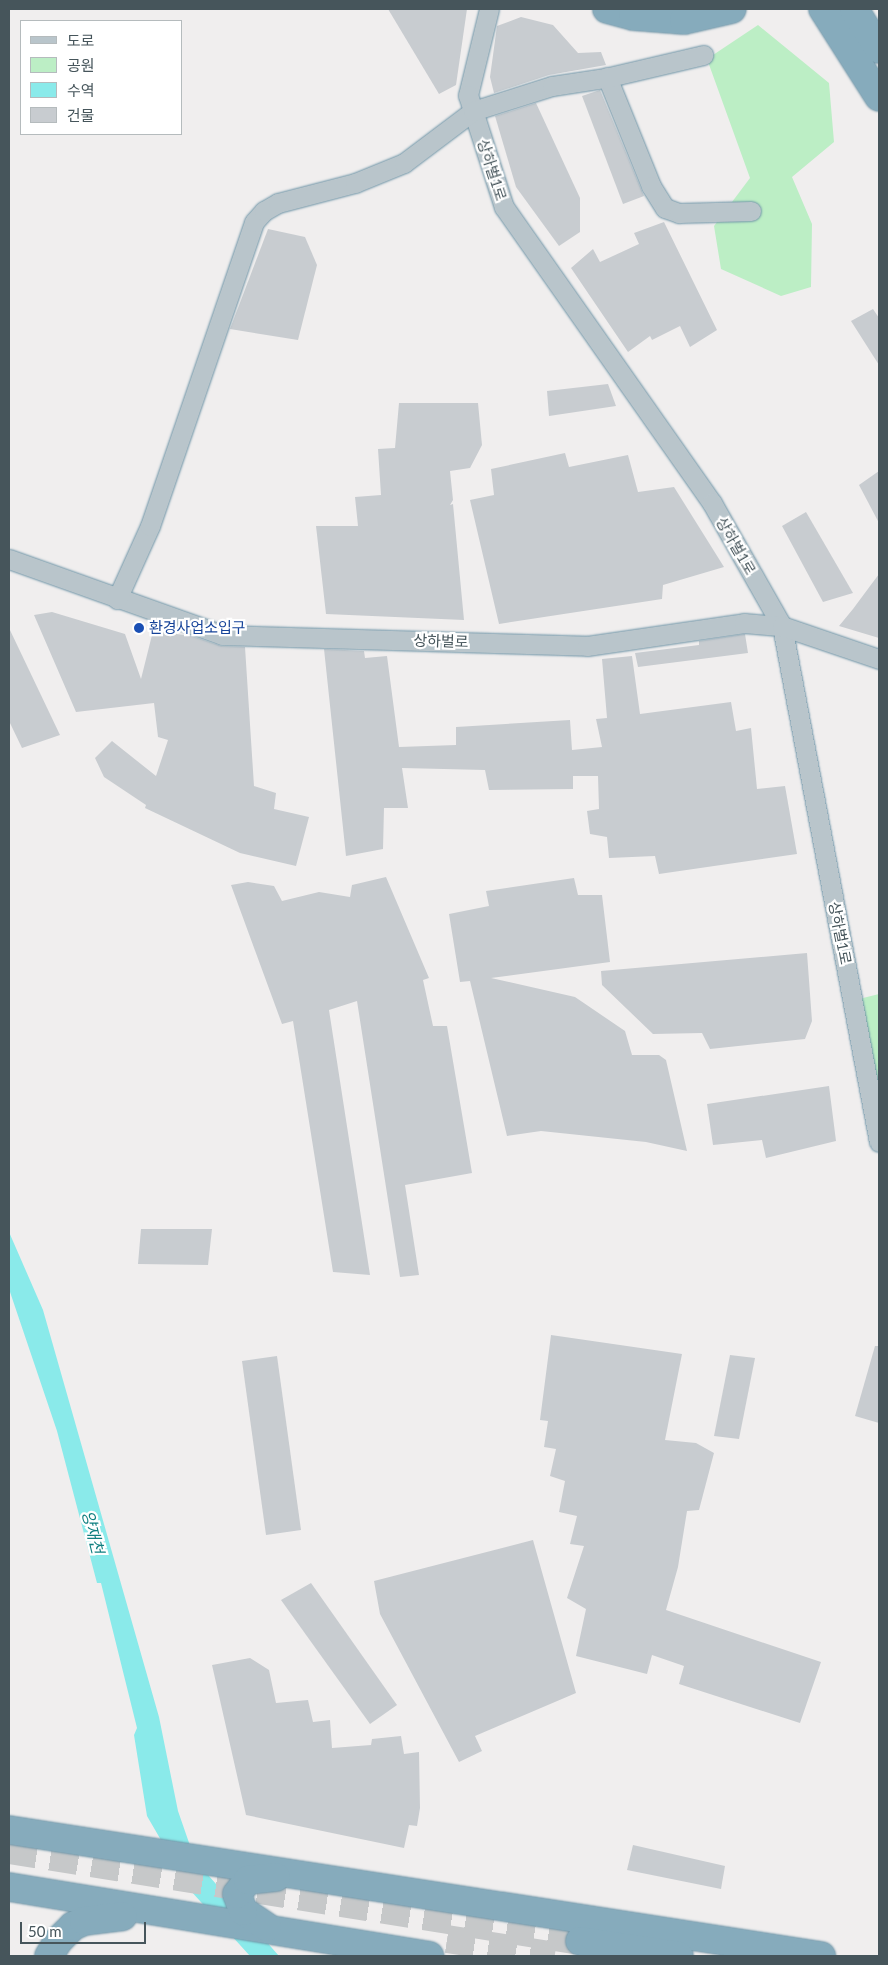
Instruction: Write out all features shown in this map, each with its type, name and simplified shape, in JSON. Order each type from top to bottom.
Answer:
[{"type":"highway","points":[[607,9],[633,16],[684,20],[732,9]]},
{"type":"highway","points":[[823,9],[879,97]]},
{"type":"highway","points":[[854,9],[874,41]]},
{"type":"highway","points":[[9,1830],[821,1956]]},
{"type":"highway","points":[[272,1930],[242,1910],[237,1899],[238,1890],[248,1880],[300,1876]]},
{"type":"highway","points":[[9,1887],[429,1956]]},
{"type":"highway","points":[[49,1956],[64,1933],[84,1921],[154,1912]]},
{"type":"highway","points":[[580,1941],[679,1956]]},
{"type":"street","name":"상하벌1로","points":[[489,9],[468,96],[504,207],[712,503],[782,626],[879,1142]]},
{"type":"street","points":[[117,599],[150,526],[254,222],[278,203],[355,183],[404,163],[473,111],[552,86],[607,77],[703,55]]},
{"type":"street","points":[[607,77],[651,186],[665,208],[679,213],[751,211]]},
{"type":"street","name":"상하벌로","points":[[9,559],[222,635],[587,646],[744,623],[782,626],[879,659]]},
{"type":"green space","points":[[758,25],[829,83],[834,142],[792,177],[812,224],[811,287],[781,296],[721,269],[714,226],[750,178],[707,59]]},
{"type":"green space","points":[[879,994],[879,1108],[859,999]]},
{"type":"water","name":"양재천","points":[[9,1232],[43,1310],[159,1717],[178,1811],[195,1860],[279,1956],[250,1956],[190,1890],[147,1816],[134,1735],[137,1728],[101,1583],[97,1583],[57,1431],[9,1289]]},
{"type":"building","points":[[388,9],[467,9],[456,85],[439,94]]},
{"type":"building","points":[[521,17],[553,25],[578,53],[601,52],[606,65],[549,75],[494,93],[490,77],[497,26]]},
{"type":"building","points":[[600,90],[644,196],[623,204],[582,96]]},
{"type":"building","points":[[536,103],[580,198],[580,232],[559,246],[516,187],[495,116]]},
{"type":"building","points":[[664,222],[717,330],[690,347],[680,326],[652,340],[650,336],[628,352],[571,268],[593,249],[600,262],[639,244],[634,233]]},
{"type":"building","points":[[268,229],[305,237],[317,265],[298,340],[230,329]]},
{"type":"building","points":[[873,309],[879,318],[879,365],[851,321]]},
{"type":"building","points":[[608,384],[616,406],[549,416],[547,391]]},
{"type":"building","points":[[399,403],[478,403],[482,445],[470,468],[450,471],[453,500],[450,505],[453,504],[464,620],[326,614],[316,526],[358,526],[355,497],[381,495],[378,449],[395,448]]},
{"type":"building","points":[[565,453],[569,467],[628,455],[638,492],[674,487],[724,567],[663,585],[662,599],[499,624],[470,500],[494,495],[491,469]]},
{"type":"building","points":[[879,471],[879,523],[859,485]]},
{"type":"building","points":[[806,512],[853,593],[823,602],[782,526]]},
{"type":"building","points":[[879,574],[879,638],[839,626],[853,609]]},
{"type":"building","points":[[52,612],[125,634],[141,679],[153,631],[192,636],[221,646],[245,647],[254,786],[276,793],[274,809],[309,817],[296,866],[240,853],[145,808],[146,805],[104,777],[95,758],[112,741],[156,776],[168,740],[158,737],[154,703],[76,712],[34,615]]},
{"type":"building","points":[[9,628],[60,735],[22,748],[9,721]]},
{"type":"building","points":[[745,634],[748,653],[638,667],[635,653],[699,645],[699,641]]},
{"type":"building","points":[[324,649],[364,651],[365,658],[387,656],[399,747],[456,745],[456,727],[570,720],[572,750],[602,747],[596,719],[607,718],[602,659],[632,656],[640,714],[731,702],[736,731],[751,728],[757,789],[785,786],[797,854],[659,874],[655,856],[609,858],[607,837],[590,834],[587,811],[599,809],[598,776],[573,776],[573,789],[489,790],[485,770],[402,768],[408,808],[384,808],[383,849],[346,856]]},
{"type":"building","points":[[386,877],[429,978],[423,980],[433,1026],[447,1026],[472,1173],[405,1185],[419,1275],[400,1277],[357,1001],[329,1010],[370,1275],[333,1272],[293,1021],[282,1024],[231,885],[248,882],[274,886],[282,901],[319,892],[350,897],[352,885]]},
{"type":"building","points":[[574,878],[578,895],[602,895],[610,962],[491,978],[575,997],[625,1031],[632,1055],[659,1055],[666,1060],[687,1151],[646,1142],[541,1131],[507,1136],[470,981],[460,982],[449,914],[489,906],[486,891]]},
{"type":"building","points":[[807,953],[812,1021],[805,1039],[710,1049],[702,1033],[653,1034],[602,985],[601,971]]},
{"type":"building","points":[[829,1086],[836,1141],[766,1158],[762,1140],[713,1145],[707,1104]]},
{"type":"building","points":[[141,1229],[212,1229],[208,1265],[138,1264]]},
{"type":"building","points":[[551,1335],[682,1354],[665,1440],[696,1443],[714,1453],[699,1510],[687,1511],[678,1567],[666,1610],[821,1662],[800,1723],[679,1684],[684,1666],[652,1655],[647,1674],[576,1656],[586,1609],[567,1598],[584,1546],[570,1544],[577,1516],[559,1512],[565,1481],[550,1476],[556,1449],[544,1447],[548,1421],[540,1420]]},
{"type":"building","points":[[875,1346],[879,1346],[879,1423],[855,1416]]},
{"type":"building","points":[[730,1355],[755,1358],[739,1439],[714,1436]]},
{"type":"building","points":[[277,1356],[301,1530],[266,1535],[242,1361]]},
{"type":"building","points":[[533,1540],[576,1693],[475,1736],[482,1751],[459,1762],[380,1614],[374,1581]]},
{"type":"building","points":[[311,1583],[397,1705],[370,1724],[281,1600]]},
{"type":"building","points":[[250,1658],[269,1670],[276,1703],[308,1700],[313,1722],[330,1720],[332,1748],[371,1745],[372,1739],[401,1736],[404,1754],[419,1752],[420,1808],[417,1826],[409,1825],[404,1848],[246,1815],[212,1665]]},
{"type":"building","points":[[633,1845],[725,1866],[721,1889],[627,1870]]},
{"type":"tunnel","points":[[9,1850],[580,1941]]},
{"type":"tunnel","points":[[447,1939],[555,1956]]},
{"type":"place","name":"환경사업소입구","points":[[139,628]]}]
